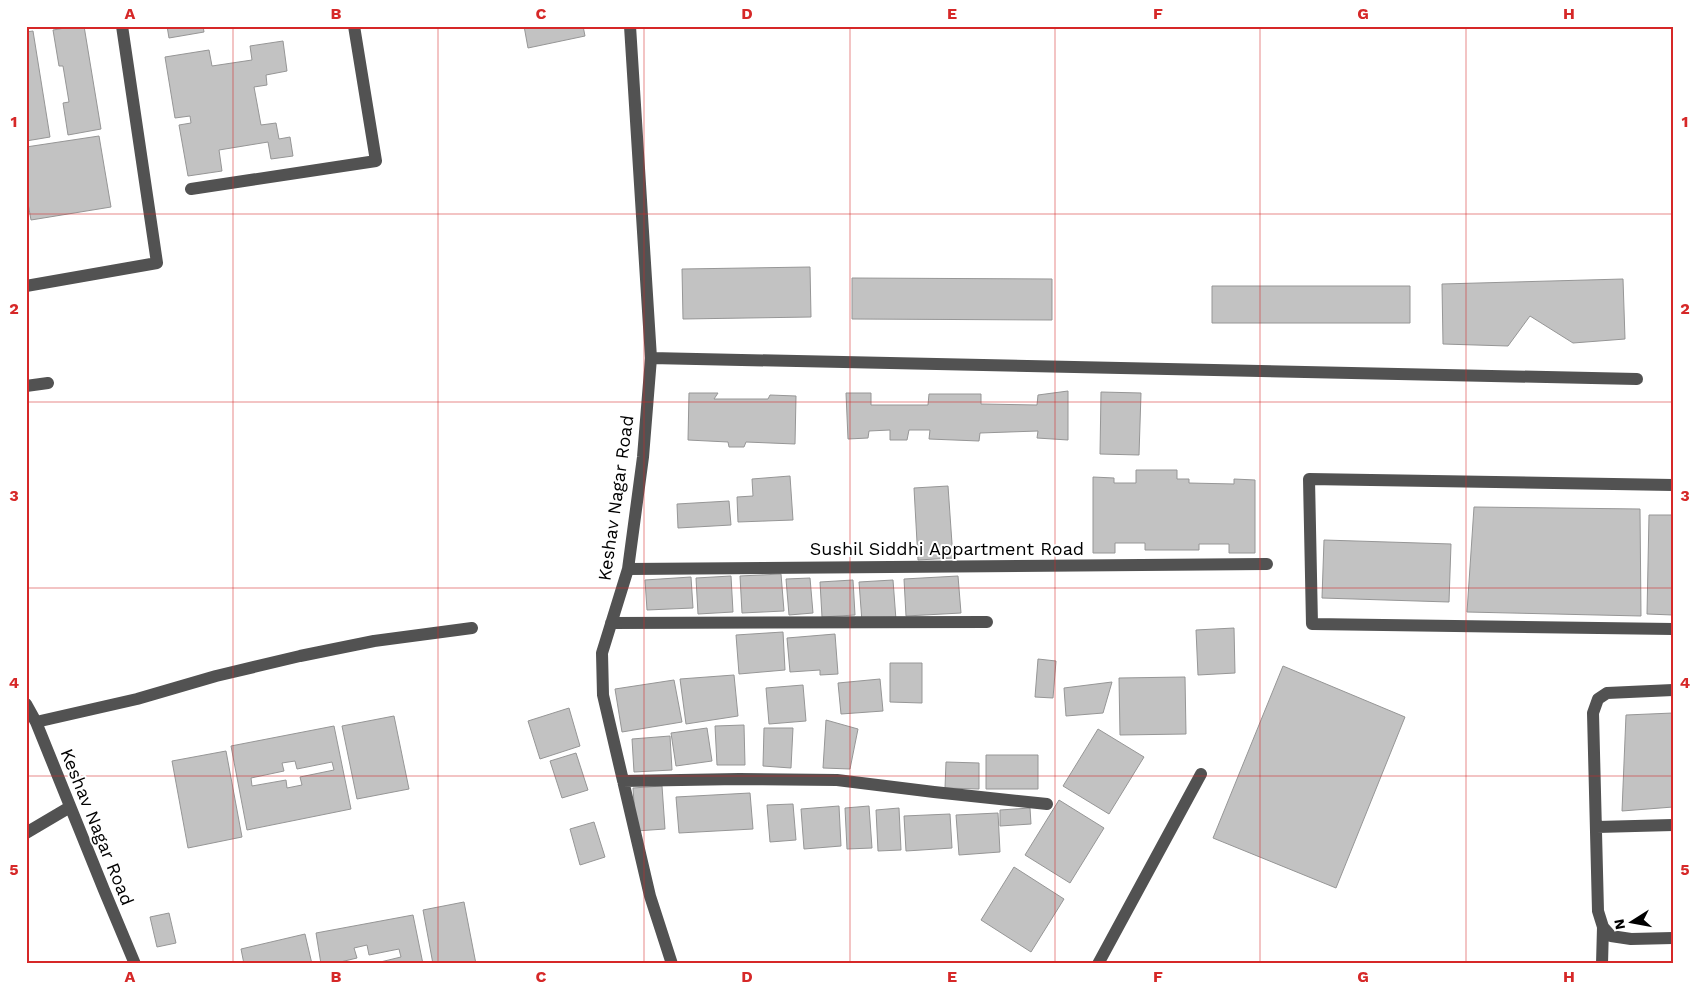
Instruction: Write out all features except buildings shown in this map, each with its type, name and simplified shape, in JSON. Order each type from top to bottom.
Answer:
[{"type":"street","points":[[26,286],[157,263],[122,26]]},
{"type":"street","points":[[191,189],[376,161],[354,26]]},
{"type":"street","name":"Keshav Nagar Road","points":[[630,26],[651,358],[643,457],[628,569],[602,653],[603,695],[650,896],[672,964]]},
{"type":"street","points":[[651,358],[1637,379]]},
{"type":"street","points":[[26,386],[48,383]]},
{"type":"street","points":[[1673,485],[1310,479],[1312,624],[1673,629]]},
{"type":"street","name":"Sushil Siddhi Appartment Road","points":[[628,569],[1267,564]]},
{"type":"street","points":[[611,623],[987,622]]},
{"type":"street","points":[[36,722],[137,699],[216,676],[300,656],[374,641],[472,628]]},
{"type":"street","points":[[1602,964],[1603,927],[1598,911],[1593,714],[1598,700],[1607,693],[1673,690]]},
{"type":"street","name":"Keshav Nagar Road","points":[[26,704],[36,722],[135,964]]},
{"type":"street","points":[[1098,964],[1200,774]]},
{"type":"street","points":[[623,781],[837,780],[1047,804]]},
{"type":"street","points":[[26,833],[70,807]]},
{"type":"street","points":[[1597,827],[1673,825]]},
{"type":"street","points":[[1603,927],[1611,936],[1632,939],[1673,938]]}]
